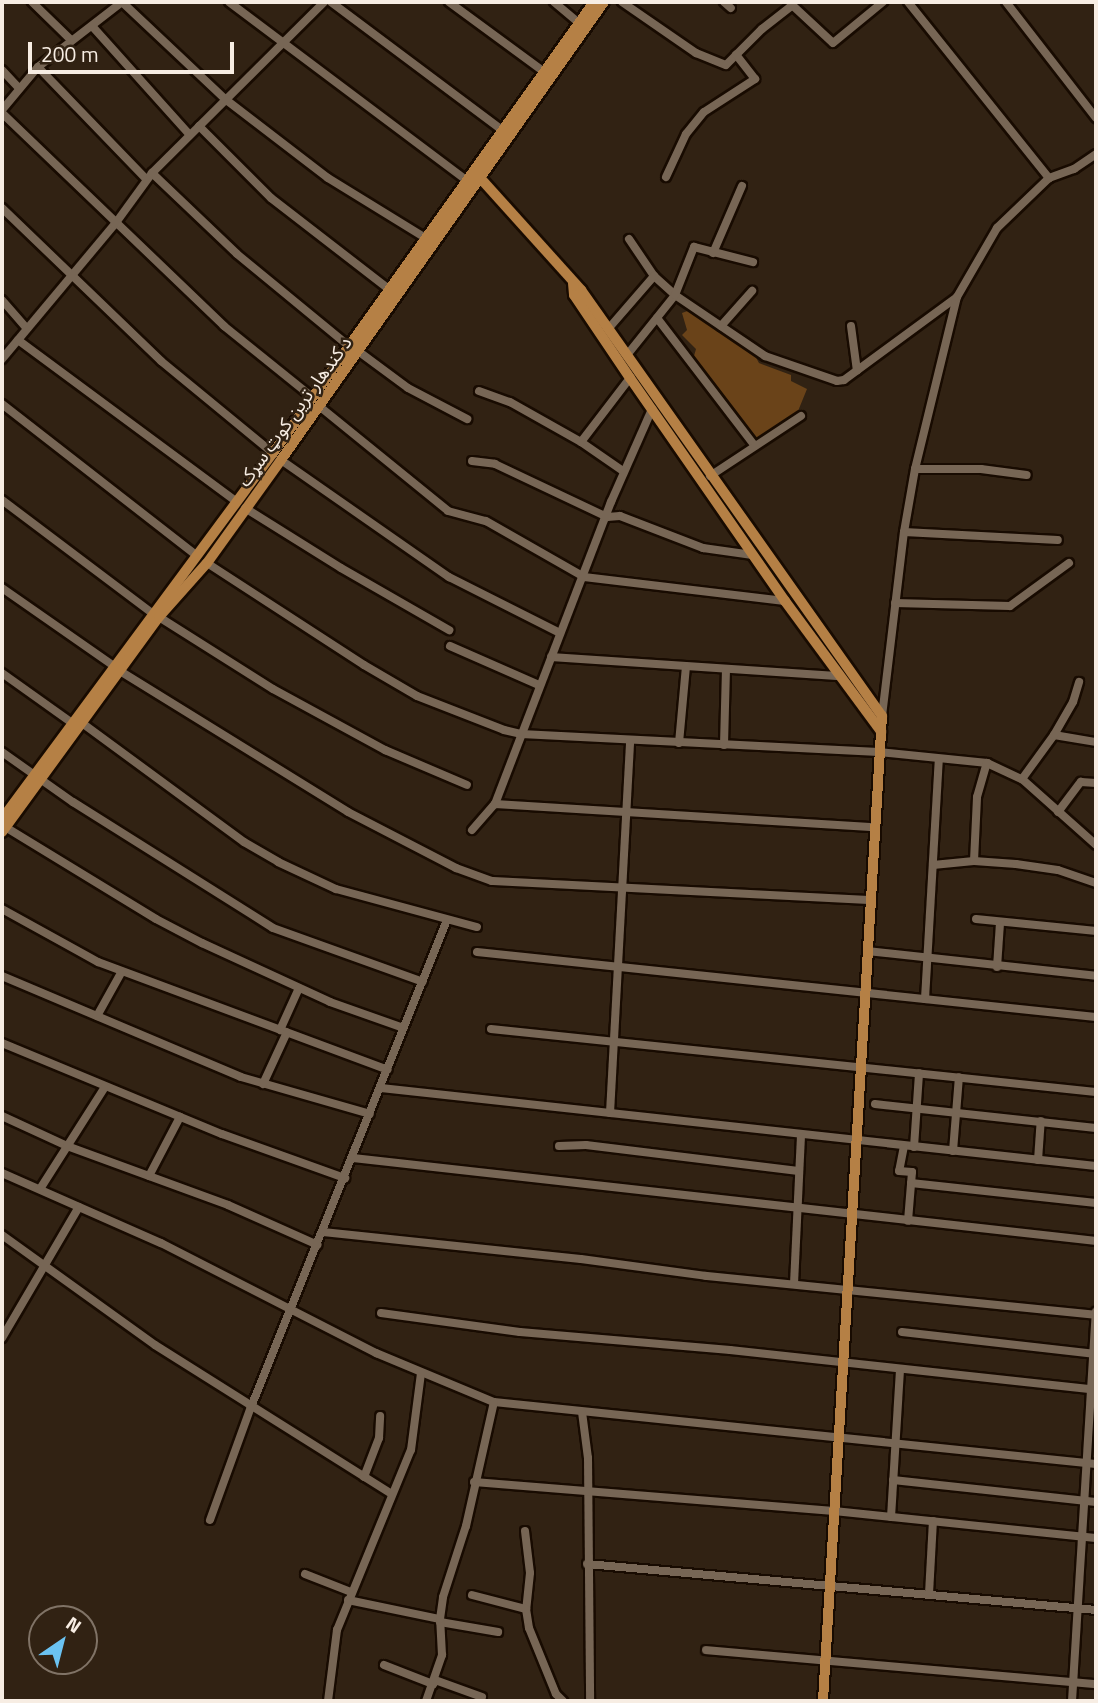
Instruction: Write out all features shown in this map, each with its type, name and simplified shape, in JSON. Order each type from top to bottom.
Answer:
[{"type":"main road","name":"د کندهار ترين کوټ سړک","points":[[354,348],[390,290],[401,282],[467,181],[478,174],[502,131],[594,2]]},
{"type":"main road","name":"د کندهار ترين کوټ سړک","points":[[156,615],[207,563],[273,453],[315,402],[604,2]]},
{"type":"main road","points":[[478,174],[581,290],[882,716],[823,1701]]},
{"type":"main road","points":[[573,284],[574,295],[630,378],[752,555],[881,731]]},
{"type":"main road","name":"د کندهار ترين کوټ سړک","points":[[3,826],[197,556],[281,460],[315,402]]},
{"type":"main road","points":[[197,556],[207,563]]},
{"type":"street","points":[[32,2],[71,40]]},
{"type":"street","points":[[103,2],[112,10]]},
{"type":"street","points":[[427,239],[328,178],[225,99],[122,2],[38,68],[2,111],[115,224],[224,326],[448,511],[486,521],[584,577],[785,601]]},
{"type":"street","points":[[229,2],[467,181]]},
{"type":"street","points":[[331,2],[502,131]]},
{"type":"street","points":[[449,2],[543,71]]},
{"type":"street","points":[[554,2],[579,23]]},
{"type":"street","points":[[622,2],[696,53],[726,65],[791,4],[833,43],[883,2]]},
{"type":"street","points":[[724,2],[732,8]]},
{"type":"street","points":[[908,2],[1049,178]]},
{"type":"street","points":[[1006,2],[1096,118]]},
{"type":"street","points":[[2,359],[115,224],[149,176],[225,99],[284,45],[317,4]]},
{"type":"street","points":[[92,26],[189,134]]},
{"type":"street","points":[[666,177],[687,134],[704,112],[755,79],[736,55]]},
{"type":"street","points":[[38,68],[149,176],[237,254],[408,388],[467,419]]},
{"type":"street","points":[[2,70],[19,88]]},
{"type":"street","points":[[200,126],[271,198],[390,290]]},
{"type":"street","points":[[882,716],[904,532],[915,469],[957,297],[998,228],[1049,178],[1074,169],[1096,154]]},
{"type":"street","points":[[713,253],[742,186]]},
{"type":"street","points":[[2,208],[161,361],[273,453]]},
{"type":"street","points":[[629,239],[654,276],[675,295],[765,356],[837,381],[857,371],[957,297]]},
{"type":"street","points":[[627,355],[675,295],[694,247],[753,262]]},
{"type":"street","points":[[609,328],[654,276]]},
{"type":"street","points":[[722,326],[751,291]]},
{"type":"street","points":[[2,300],[27,329]]},
{"type":"street","points":[[657,318],[755,446]]},
{"type":"street","points":[[851,326],[857,371]]},
{"type":"street","points":[[18,340],[241,505],[341,568],[449,630]]},
{"type":"street","points":[[581,442],[630,378]]},
{"type":"street","points":[[479,391],[510,402],[581,442],[623,471]]},
{"type":"street","points":[[2,404],[197,556]]},
{"type":"street","points":[[472,830],[495,804],[623,471],[652,409]]},
{"type":"street","points":[[710,476],[801,416]]},
{"type":"street","points":[[281,460],[439,571],[560,633]]},
{"type":"street","points":[[472,461],[495,464],[607,517],[620,516],[703,548],[752,555]]},
{"type":"street","points":[[915,469],[981,469],[1027,475]]},
{"type":"street","points":[[2,500],[156,615],[273,689],[386,750],[467,785]]},
{"type":"street","points":[[904,532],[1058,540]]},
{"type":"street","points":[[207,563],[363,666],[417,696],[521,734],[879,752],[987,763],[1022,779],[1096,845]]},
{"type":"street","points":[[895,603],[1010,606],[1069,563]]},
{"type":"street","points":[[2,588],[117,668],[348,812],[456,868],[492,881],[870,900]]},
{"type":"street","points":[[450,646],[539,685]]},
{"type":"street","points":[[551,657],[840,676]]},
{"type":"street","points":[[679,743],[686,666]]},
{"type":"street","points":[[724,745],[726,669]]},
{"type":"street","points":[[2,673],[244,842],[278,862],[336,888],[477,927]]},
{"type":"street","points":[[1022,779],[1054,735],[1073,702],[1079,682]]},
{"type":"street","points":[[1054,735],[1096,742]]},
{"type":"street","points":[[610,1113],[620,886],[630,741]]},
{"type":"street","points":[[2,752],[273,928],[422,982]]},
{"type":"street","points":[[925,999],[939,759]]},
{"type":"street","points":[[974,861],[977,797],[987,763]]},
{"type":"street","points":[[1058,812],[1080,782],[1096,783]]},
{"type":"street","points":[[495,804],[874,827]]},
{"type":"street","points":[[3,826],[156,919],[299,988],[404,1028]]},
{"type":"street","points":[[933,865],[974,861],[1058,870],[1096,883]]},
{"type":"street","points":[[2,909],[98,962],[388,1070]]},
{"type":"street","points":[[976,919],[1096,931]]},
{"type":"street","points":[[210,1520],[250,1406],[318,1245],[447,920]]},
{"type":"street","points":[[997,967],[1000,923]]},
{"type":"street","points":[[867,951],[1096,976]]},
{"type":"street","points":[[477,952],[1096,1017]]},
{"type":"street","points":[[97,1016],[122,971]]},
{"type":"street","points":[[2,976],[262,1084],[370,1114]]},
{"type":"street","points":[[262,1084],[299,988]]},
{"type":"street","points":[[491,1029],[1096,1091]]},
{"type":"street","points":[[2,1043],[180,1117],[345,1178]]},
{"type":"street","points":[[914,1147],[919,1073]]},
{"type":"street","points":[[953,1151],[959,1077]]},
{"type":"street","points":[[40,1189],[105,1087]]},
{"type":"street","points":[[381,1088],[1096,1166]]},
{"type":"street","points":[[875,1104],[1096,1128]]},
{"type":"street","points":[[2,1116],[67,1146],[228,1205],[318,1245]]},
{"type":"street","points":[[149,1176],[180,1117]]},
{"type":"street","points":[[1038,1160],[1041,1122]]},
{"type":"street","points":[[794,1284],[801,1135]]},
{"type":"street","points":[[559,1146],[586,1145],[798,1171]]},
{"type":"street","points":[[904,1146],[899,1171],[912,1172],[908,1221]]},
{"type":"street","points":[[353,1158],[1096,1241]]},
{"type":"street","points":[[2,1173],[161,1243],[421,1373],[494,1402],[1092,1464]]},
{"type":"street","points":[[911,1183],[1096,1203]]},
{"type":"street","points":[[2,1339],[79,1207]]},
{"type":"street","points":[[323,1231],[794,1284],[1096,1314],[1092,1464],[1082,1536],[1072,1701]]},
{"type":"street","points":[[2,1235],[155,1345],[392,1494]]},
{"type":"street","points":[[381,1313],[520,1332],[610,1338],[1094,1390]]},
{"type":"street","points":[[902,1332],[1095,1354]]},
{"type":"street","points":[[891,1517],[900,1369]]},
{"type":"street","points":[[328,1701],[337,1630],[411,1450],[421,1373]]},
{"type":"street","points":[[426,1701],[442,1655],[440,1620],[443,1597],[466,1527],[494,1402]]},
{"type":"street","points":[[582,1412],[589,1493],[587,1564],[591,1627],[590,1701]]},
{"type":"street","points":[[364,1476],[379,1438],[380,1416]]},
{"type":"street","points":[[893,1480],[1096,1502]]},
{"type":"street","points":[[474,1482],[834,1511],[1096,1538]]},
{"type":"street","points":[[929,1594],[933,1521]]},
{"type":"street","points":[[524,1531],[530,1573],[526,1609],[529,1628],[556,1694],[563,1701]]},
{"type":"street","points":[[587,1564],[1096,1610]]},
{"type":"street","points":[[305,1574],[349,1596],[498,1632]]},
{"type":"street","points":[[472,1595],[526,1609]]},
{"type":"street","points":[[706,1650],[1096,1684]]},
{"type":"street","points":[[384,1665],[482,1697]]},
{"type":"shaded area","points":[[690,310],[753,352],[759,363],[791,375],[791,381],[807,389],[796,416],[756,442],[694,356],[696,349],[682,335],[687,330],[682,313]]}]
